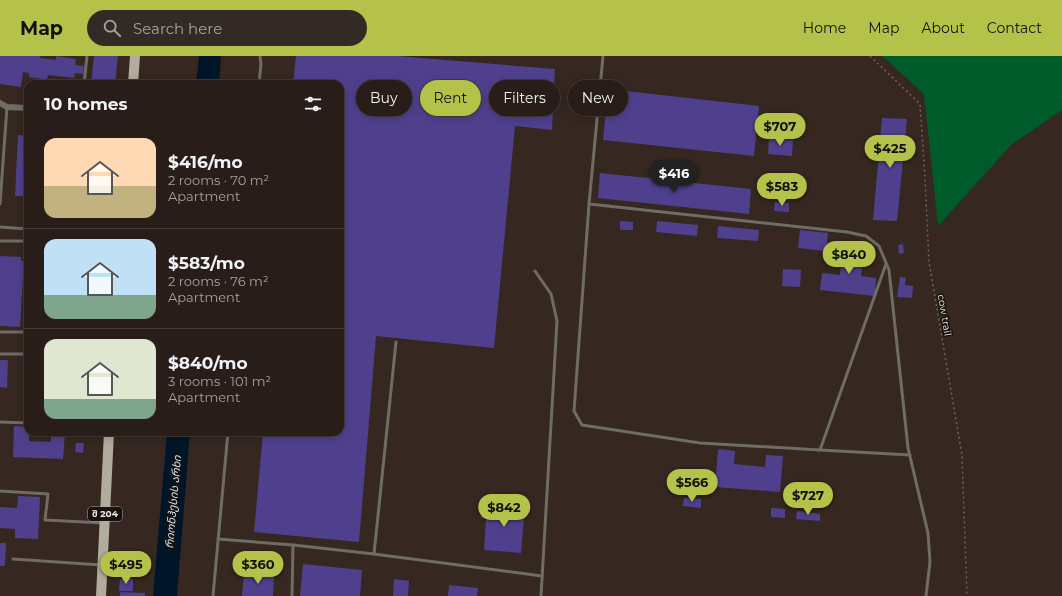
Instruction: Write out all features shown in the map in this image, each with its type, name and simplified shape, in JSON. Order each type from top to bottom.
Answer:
[{"type":"main road","points":[[133,80],[135,56]]},
{"type":"main road","name":"შ 204","points":[[101,596],[109,436]]},
{"type":"street","points":[[0,103],[7,107],[24,108]]},
{"type":"lane","points":[[84,80],[87,56]]},
{"type":"lane","points":[[259,80],[260,56]]},
{"type":"lane","points":[[603,56],[589,204],[574,411],[582,425],[700,443],[910,455]]},
{"type":"lane","points":[[0,204],[7,107]]},
{"type":"lane","points":[[589,204],[847,232],[866,236],[880,246],[888,270],[910,455],[928,533],[930,562],[926,596]]},
{"type":"lane","points":[[0,227],[24,229]]},
{"type":"lane","points":[[0,241],[24,241]]},
{"type":"lane","points":[[820,450],[886,264]]},
{"type":"lane","points":[[535,271],[551,294],[557,321],[541,596]]},
{"type":"lane","points":[[0,332],[24,332]]},
{"type":"lane","points":[[374,554],[396,342]]},
{"type":"lane","points":[[0,354],[24,353]]},
{"type":"lane","points":[[0,422],[24,423]]},
{"type":"lane","points":[[213,596],[228,436]]},
{"type":"lane","points":[[0,491],[48,494],[45,520],[105,523]]},
{"type":"lane","points":[[218,539],[293,545],[374,554],[542,576]]},
{"type":"lane","points":[[292,596],[293,545]]},
{"type":"lane","points":[[13,559],[103,565]]},
{"type":"path","name":"cow trail","points":[[870,56],[920,104],[930,262],[962,456],[967,596]]},
{"type":"green space","points":[[882,56],[1062,56],[1062,110],[1011,145],[938,226],[924,94]]},
{"type":"water","points":[[199,56],[221,56],[219,80],[196,80]]},
{"type":"water","name":"რიონჰესის არხი","points":[[167,436],[190,436],[177,596],[153,596]]},
{"type":"building","points":[[0,56],[40,56],[40,58],[56,60],[56,56],[76,59],[75,65],[84,66],[83,74],[75,73],[74,78],[48,75],[47,80],[29,77],[29,73],[23,72],[21,87],[0,84]]},
{"type":"building","points":[[94,56],[118,56],[115,80],[91,80]]},
{"type":"building","points":[[296,56],[397,56],[555,69],[554,80],[489,80],[489,116],[553,116],[552,130],[515,126],[494,348],[376,336],[359,542],[254,532],[263,436],[344,436],[344,80],[293,80]]},
{"type":"building","points":[[628,91],[759,106],[754,156],[603,140],[605,116],[628,116]]},
{"type":"building","points":[[882,118],[907,119],[897,221],[873,220]]},
{"type":"building","points":[[18,135],[24,136],[24,196],[15,196]]},
{"type":"building","points":[[769,138],[793,140],[792,156],[768,154]]},
{"type":"building","points":[[600,173],[751,189],[749,214],[598,198]]},
{"type":"building","points":[[775,202],[789,203],[789,212],[774,211]]},
{"type":"building","points":[[620,221],[633,222],[633,230],[620,230]]},
{"type":"building","points":[[657,221],[698,225],[697,236],[656,232]]},
{"type":"building","points":[[718,226],[759,230],[758,241],[717,238]]},
{"type":"building","points":[[800,230],[828,233],[826,251],[798,248]]},
{"type":"building","points":[[843,242],[860,244],[857,267],[862,268],[861,276],[876,278],[875,296],[820,290],[822,273],[840,275]]},
{"type":"building","points":[[903,244],[904,253],[899,254],[898,245]]},
{"type":"building","points":[[0,256],[21,257],[21,261],[24,261],[20,327],[0,326]]},
{"type":"building","points":[[783,269],[801,270],[800,287],[782,286]]},
{"type":"building","points":[[900,277],[906,278],[905,285],[913,286],[912,298],[897,297]]},
{"type":"building","points":[[0,360],[8,360],[7,388],[0,387]]},
{"type":"building","points":[[14,426],[24,427],[24,436],[29,436],[29,441],[51,442],[51,436],[65,436],[63,459],[13,457]]},
{"type":"building","points":[[76,443],[84,443],[83,453],[75,452]]},
{"type":"building","points":[[718,449],[735,451],[734,464],[765,467],[766,455],[783,456],[780,492],[715,487]]},
{"type":"building","points":[[18,496],[40,497],[38,539],[15,538],[15,529],[0,528],[0,507],[17,508]]},
{"type":"building","points":[[684,498],[701,499],[701,508],[683,506]]},
{"type":"building","points":[[482,505],[516,507],[516,505],[525,505],[521,553],[484,550],[486,519],[481,518]]},
{"type":"building","points":[[771,508],[785,509],[785,518],[771,517]]},
{"type":"building","points":[[797,511],[820,514],[820,521],[796,519]]},
{"type":"building","points":[[0,543],[6,543],[5,566],[0,566]]},
{"type":"building","points":[[303,564],[362,570],[360,596],[300,596]]},
{"type":"building","points":[[244,573],[274,574],[273,596],[242,596]]},
{"type":"building","points":[[120,579],[133,579],[133,591],[119,591]]},
{"type":"building","points":[[394,579],[409,581],[408,596],[393,596]]},
{"type":"building","points":[[449,585],[478,588],[477,596],[448,596]]},
{"type":"building","points":[[120,592],[145,593],[145,596],[120,596]]}]
